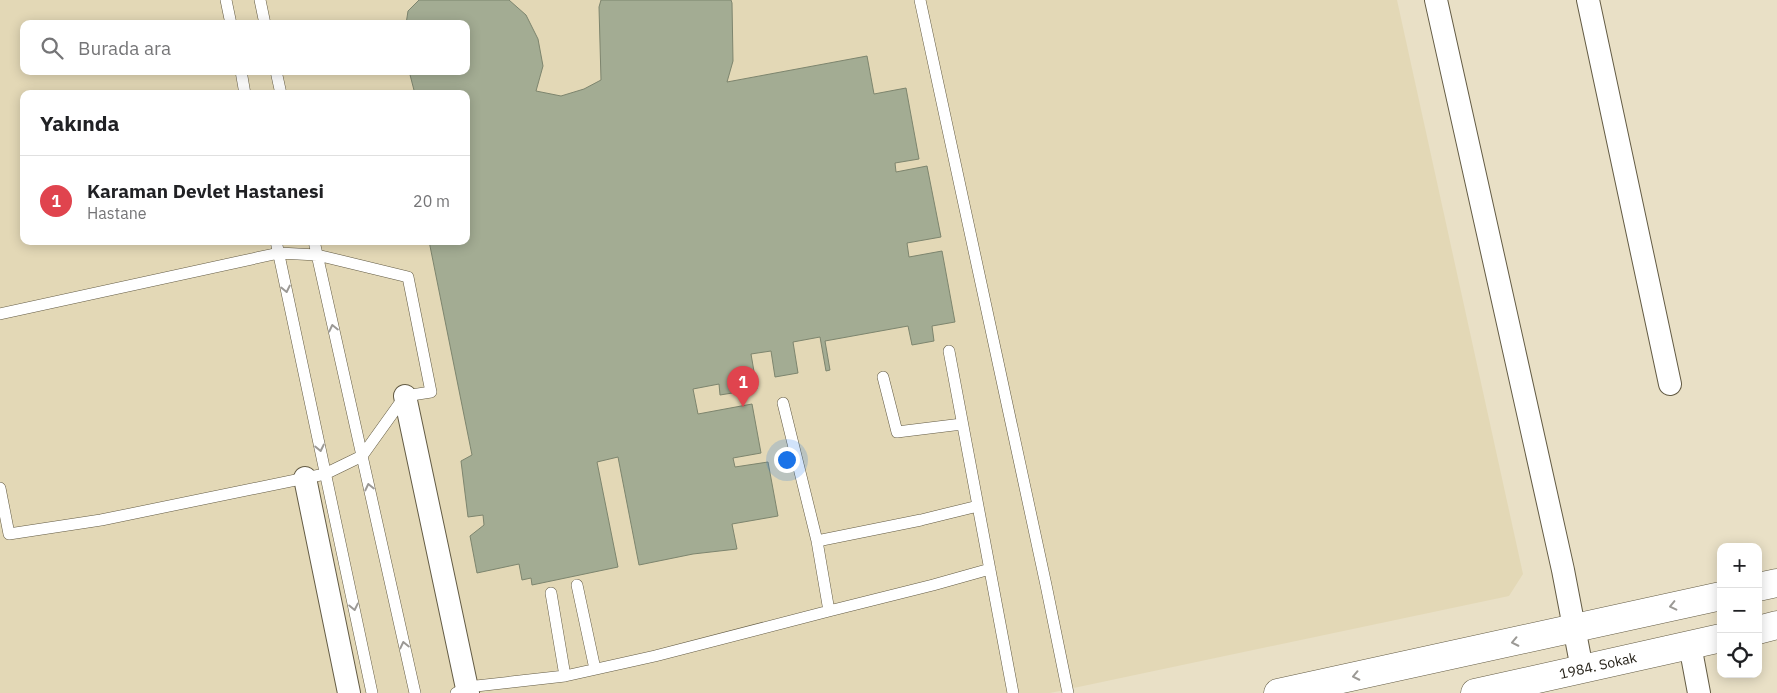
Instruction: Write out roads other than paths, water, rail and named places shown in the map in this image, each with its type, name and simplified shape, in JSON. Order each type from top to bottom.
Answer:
[{"type":"main road","points":[[1762,586],[1777,583]]},
{"type":"main road","points":[[1278,693],[1717,597]]},
{"type":"main road","points":[[1762,629],[1777,625]]},
{"type":"main road","name":"1984. Sokak","points":[[1475,693],[1509,689],[1582,669],[1717,639]]},
{"type":"street","points":[[1436,0],[1563,570],[1582,669]]},
{"type":"street","points":[[1593,1],[1670,384]]},
{"type":"street","points":[[405,396],[464,691]]},
{"type":"street","points":[[315,476],[350,693]]},
{"type":"street","points":[[1690,646],[1699,693]]},
{"type":"lane","points":[[226,0],[230,20]]},
{"type":"lane","points":[[920,0],[1068,693]]},
{"type":"lane","points":[[263,1],[265,20]]},
{"type":"lane","points":[[242,75],[244,90]]},
{"type":"lane","points":[[277,75],[280,90]]},
{"type":"lane","points":[[315,245],[415,693]]},
{"type":"lane","points":[[277,247],[315,476],[372,693]]},
{"type":"lane","points":[[0,314],[277,247],[408,278],[431,392],[405,396],[362,456],[315,476],[101,520],[4,535],[0,488]]},
{"type":"lane","points":[[949,351],[1013,693]]},
{"type":"lane","points":[[883,377],[897,432],[962,424]]},
{"type":"lane","points":[[783,403],[817,541],[829,611]]},
{"type":"lane","points":[[817,541],[921,520],[978,506]]},
{"type":"lane","points":[[464,691],[565,676],[655,656],[933,585],[990,568]]},
{"type":"lane","points":[[577,585],[595,669]]},
{"type":"lane","points":[[551,593],[565,676]]},
{"type":"place","name":"Karaman Devlet Hastanesi","points":[[743,407]]}]
